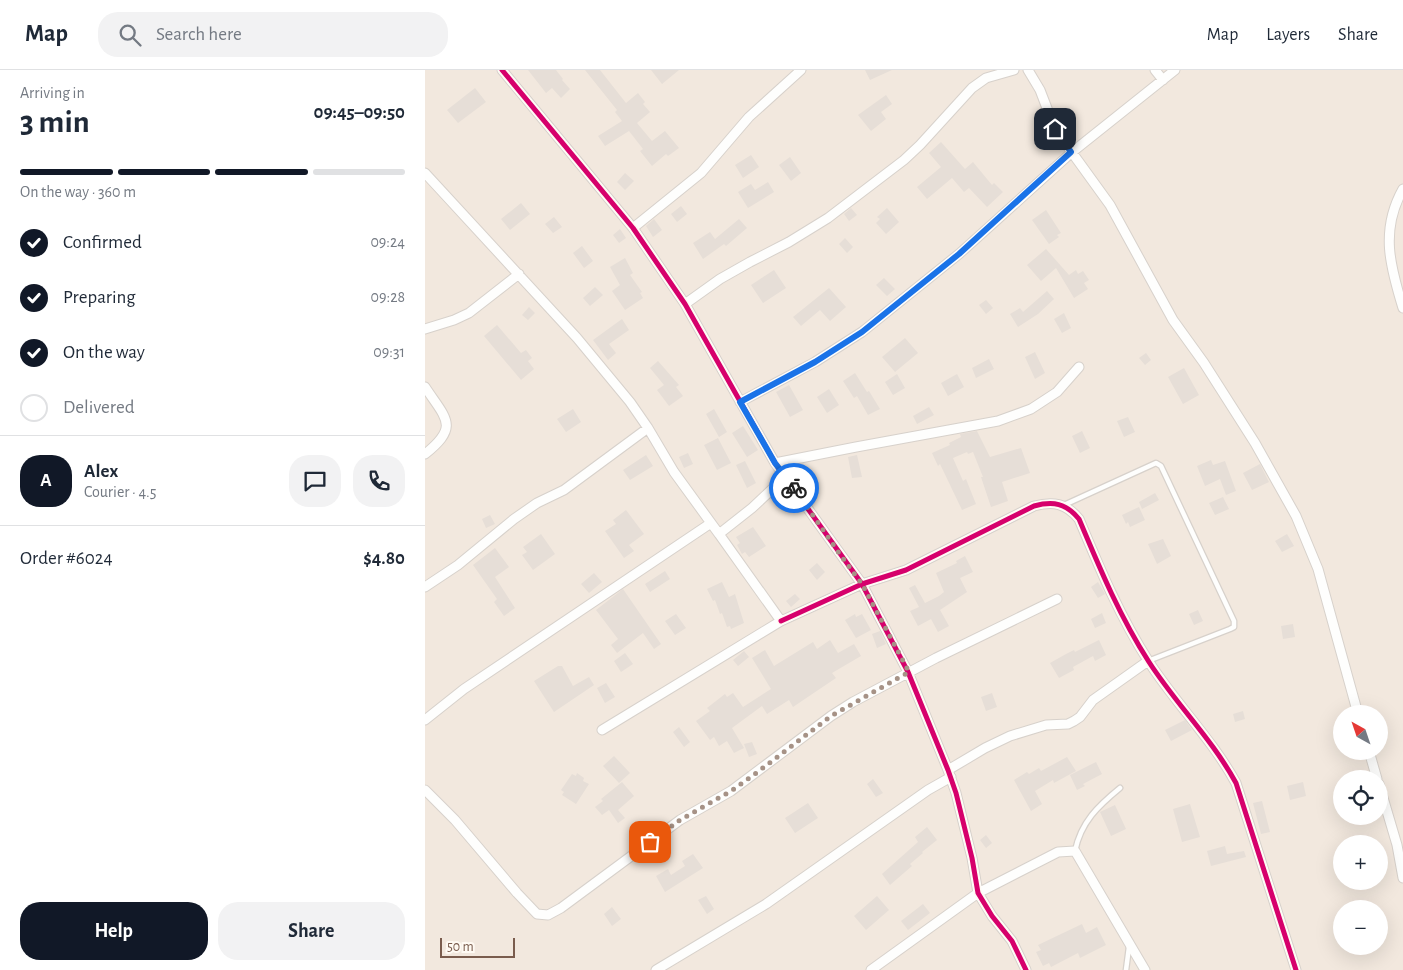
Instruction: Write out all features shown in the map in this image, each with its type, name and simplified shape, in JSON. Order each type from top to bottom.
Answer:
[{"type":"street","points":[[502,70],[633,228],[685,304],[775,463],[862,584],[909,672],[949,773],[956,793],[972,858],[978,893],[1011,942],[1026,970]]},
{"type":"street","points":[[633,228],[701,173],[749,118],[801,70]]},
{"type":"street","points":[[685,304],[720,279],[789,242],[828,218],[904,160],[972,88],[985,78],[1014,70]]},
{"type":"street","points":[[1028,70],[1040,90],[1055,129],[1110,205],[1173,320],[1204,363],[1255,443],[1296,516],[1318,569],[1356,705]]},
{"type":"street","points":[[1155,70],[1163,80]]},
{"type":"street","points":[[740,402],[815,362],[862,332],[959,254],[1071,152],[1175,70]]},
{"type":"street","points":[[425,173],[577,338],[630,402],[674,472],[781,621]]},
{"type":"street","points":[[1403,189],[1395,204],[1388,246],[1393,276],[1403,308]]},
{"type":"street","points":[[425,329],[469,313],[519,274]]},
{"type":"street","points":[[775,463],[856,446],[998,421],[1031,409],[1057,392],[1079,367]]},
{"type":"street","points":[[425,387],[442,413],[447,426],[445,436],[425,454]]},
{"type":"street","points":[[425,587],[458,565],[515,519],[537,504],[564,490],[648,428]]},
{"type":"street","points":[[719,534],[752,508],[786,476]]},
{"type":"street","points":[[602,730],[781,621],[862,584],[906,570],[1034,506],[1047,503],[1063,506],[1072,511],[1079,519],[1120,614],[1148,661],[1168,691],[1224,761],[1236,783],[1296,970]]},
{"type":"street","points":[[425,720],[464,689],[711,523]]},
{"type":"street","points":[[425,790],[455,820],[537,914],[548,915],[561,908],[680,820],[731,791],[831,716],[909,672],[1057,599]]},
{"type":"street","points":[[656,970],[766,904],[985,748],[1010,736],[1045,725],[1068,724],[1080,717],[1093,700],[1148,661]]},
{"type":"street","points":[[1388,814],[1397,845],[1403,878]]},
{"type":"street","points":[[871,970],[978,893],[1058,852],[1075,852],[1145,970]]},
{"type":"lane","points":[[1063,506],[1155,463],[1161,466],[1234,620],[1234,627],[1148,661]]},
{"type":"lane","points":[[1075,852],[1078,836],[1089,818],[1101,804],[1120,788]]},
{"type":"lane","points":[[1126,970],[1130,944]]},
{"type":"shaded area","points":[[425,70],[1403,70],[1403,970],[425,970]]},
{"type":"building","points":[[528,70],[556,70],[570,89],[561,98],[552,88],[546,93]]},
{"type":"building","points":[[585,70],[600,70],[626,103],[638,93],[645,102],[643,104],[650,112],[637,123],[652,141],[665,131],[679,148],[668,156],[666,154],[652,166],[640,151],[643,149],[629,131],[605,146],[598,136],[622,121],[615,112],[617,110]]},
{"type":"building","points":[[651,70],[679,70],[662,84]]},
{"type":"building","points":[[865,70],[892,70],[870,80]]},
{"type":"building","points":[[475,88],[486,102],[458,123],[447,110]]},
{"type":"building","points":[[886,95],[892,104],[881,112],[886,119],[871,131],[858,115]]},
{"type":"building","points":[[941,142],[965,169],[973,162],[992,185],[994,183],[1003,192],[987,207],[969,188],[964,192],[952,178],[927,199],[917,187],[941,167],[929,153]]},
{"type":"building","points":[[751,155],[759,167],[743,178],[735,165]]},
{"type":"building","points":[[790,157],[801,173],[791,181],[779,165]]},
{"type":"building","points":[[625,173],[634,181],[625,190],[617,182]]},
{"type":"building","points":[[768,182],[774,192],[748,208],[738,192],[751,184],[755,190]]},
{"type":"building","points":[[521,203],[530,214],[510,230],[501,219]]},
{"type":"building","points":[[681,206],[687,214],[677,222],[671,214]]},
{"type":"building","points":[[851,208],[857,215],[849,221],[844,214]]},
{"type":"building","points":[[887,208],[899,222],[886,234],[876,223],[880,219],[877,217]]},
{"type":"building","points":[[1046,210],[1061,233],[1057,235],[1059,237],[1049,244],[1032,220]]},
{"type":"building","points":[[554,217],[562,227],[553,233],[545,224]]},
{"type":"building","points":[[654,219],[662,230],[653,237],[646,226]]},
{"type":"building","points":[[739,219],[747,228],[726,246],[724,244],[703,259],[693,243],[710,232],[715,239]]},
{"type":"building","points":[[620,229],[626,238],[619,243],[613,235]]},
{"type":"building","points":[[845,238],[853,247],[847,253],[839,244]]},
{"type":"building","points":[[582,246],[593,261],[584,268],[573,253]]},
{"type":"building","points":[[1046,249],[1069,275],[1076,270],[1078,274],[1083,271],[1089,280],[1084,283],[1088,289],[1074,298],[1056,268],[1041,281],[1027,265]]},
{"type":"building","points":[[625,258],[633,273],[630,275],[642,292],[640,293],[643,298],[625,310],[612,291],[620,285],[610,267]]},
{"type":"building","points":[[774,270],[786,288],[763,303],[751,285]]},
{"type":"building","points":[[884,278],[895,289],[887,296],[876,285]]},
{"type":"building","points":[[595,287],[603,295],[590,306],[583,298]]},
{"type":"building","points":[[829,288],[846,307],[830,321],[820,310],[801,326],[793,317]]},
{"type":"building","points":[[1047,291],[1054,299],[1038,314],[1018,327],[1010,314],[1020,308],[1023,312]]},
{"type":"building","points":[[986,300],[993,308],[986,314],[979,305]]},
{"type":"building","points":[[529,307],[535,313],[528,320],[522,315]]},
{"type":"building","points":[[1064,313],[1071,328],[1062,333],[1054,319]]},
{"type":"building","points":[[622,319],[629,330],[609,344],[616,353],[608,360],[593,340]]},
{"type":"building","points":[[497,325],[521,353],[526,350],[532,358],[528,361],[534,369],[521,380],[484,336]]},
{"type":"building","points":[[905,338],[918,353],[895,372],[882,357]]},
{"type":"building","points":[[1035,352],[1045,373],[1035,379],[1025,357]]},
{"type":"building","points":[[1146,353],[1151,360],[1145,365],[1139,358]]},
{"type":"building","points":[[989,359],[994,369],[976,378],[972,368]]},
{"type":"building","points":[[658,361],[679,385],[676,387],[683,396],[669,406],[657,390],[664,385],[650,368]]},
{"type":"building","points":[[1184,368],[1199,395],[1183,404],[1168,377]]},
{"type":"building","points":[[855,373],[880,409],[868,415],[857,396],[854,398],[843,381]]},
{"type":"building","points":[[897,374],[905,388],[893,395],[885,382]]},
{"type":"building","points":[[957,374],[964,387],[948,396],[941,383]]},
{"type":"building","points":[[789,385],[803,410],[790,417],[776,392]]},
{"type":"building","points":[[829,389],[839,405],[827,413],[817,397]]},
{"type":"building","points":[[929,407],[934,415],[917,424],[913,416]]},
{"type":"building","points":[[573,409],[581,422],[566,432],[557,419]]},
{"type":"building","points":[[714,409],[727,432],[719,437],[706,414]]},
{"type":"building","points":[[1128,417],[1135,432],[1124,437],[1117,421]]},
{"type":"building","points":[[743,426],[758,450],[747,457],[732,433]]},
{"type":"building","points":[[977,431],[990,457],[1021,448],[1030,473],[1002,482],[1008,501],[991,507],[981,477],[983,477],[973,452],[968,454],[967,452],[953,458],[963,481],[966,479],[976,504],[962,510],[940,464],[938,466],[932,453],[950,445],[949,443],[961,437],[960,434]]},
{"type":"building","points":[[1082,431],[1090,448],[1080,453],[1072,436]]},
{"type":"building","points":[[718,438],[731,463],[717,470],[704,445]]},
{"type":"building","points":[[688,453],[693,464],[684,468],[679,457]]},
{"type":"building","points":[[646,455],[653,466],[630,480],[623,470]]},
{"type":"building","points":[[857,455],[862,477],[852,478],[848,457]]},
{"type":"building","points":[[1211,460],[1213,465],[1225,461],[1236,491],[1226,495],[1220,479],[1205,486],[1197,466]]},
{"type":"building","points":[[745,461],[756,483],[747,488],[736,465]]},
{"type":"building","points":[[1260,464],[1269,482],[1252,490],[1243,473]]},
{"type":"building","points":[[1155,493],[1159,500],[1142,509],[1139,502]]},
{"type":"building","points":[[1223,497],[1229,509],[1215,515],[1209,503]]},
{"type":"building","points":[[1139,507],[1145,520],[1130,527],[1128,522],[1126,524],[1122,515]]},
{"type":"building","points":[[626,510],[644,534],[629,545],[634,551],[624,558],[605,531],[616,524],[613,520]]},
{"type":"building","points":[[490,515],[495,524],[486,528],[482,519]]},
{"type":"building","points":[[753,527],[766,546],[749,557],[745,552],[742,554],[737,545],[740,543],[736,537]]},
{"type":"building","points":[[541,534],[555,554],[533,570],[522,555],[527,552],[523,547]]},
{"type":"building","points":[[1287,534],[1294,546],[1282,552],[1275,541]]},
{"type":"building","points":[[1163,539],[1171,556],[1157,564],[1148,544]]},
{"type":"building","points":[[495,548],[509,567],[495,577],[515,608],[504,616],[494,602],[497,599],[473,565]]},
{"type":"building","points":[[965,556],[973,572],[960,578],[967,592],[940,610],[949,626],[938,632],[931,619],[918,626],[910,611],[919,607],[909,588],[915,585],[925,603],[939,596],[944,592],[936,573],[957,563],[956,561]]},
{"type":"building","points":[[817,563],[825,572],[817,580],[809,570]]},
{"type":"building","points":[[665,571],[670,579],[650,592],[645,584]]},
{"type":"building","points":[[594,573],[602,582],[589,593],[581,584]]},
{"type":"building","points":[[722,582],[729,597],[735,594],[744,623],[731,629],[730,626],[727,627],[722,613],[720,614],[715,600],[713,601],[707,589]]},
{"type":"building","points":[[1098,582],[1105,594],[1098,598],[1091,587]]},
{"type":"building","points":[[623,589],[661,644],[654,649],[643,633],[617,653],[611,645],[618,639],[596,610]]},
{"type":"building","points":[[795,594],[800,599],[791,607],[786,601]]},
{"type":"building","points":[[1198,610],[1203,621],[1194,625],[1189,614]]},
{"type":"building","points":[[1102,613],[1106,623],[1095,628],[1091,619]]},
{"type":"building","points":[[676,614],[686,628],[675,635],[665,621]]},
{"type":"building","points":[[855,614],[856,617],[862,614],[871,630],[856,638],[845,620]]},
{"type":"building","points":[[1293,624],[1295,637],[1283,639],[1281,626]]},
{"type":"building","points":[[880,631],[886,644],[877,648],[872,634]]},
{"type":"building","points":[[830,640],[838,653],[854,644],[861,656],[832,673],[836,678],[793,707],[789,700],[767,714],[762,706],[732,728],[744,748],[734,753],[727,741],[719,746],[714,737],[710,740],[696,721],[710,711],[707,708],[725,694],[727,697],[733,693],[743,707],[771,689],[752,658],[765,650],[774,666],[813,642],[817,649]]},
{"type":"building","points":[[1099,640],[1106,655],[1095,661],[1093,656],[1073,667],[1074,670],[1059,678],[1050,663],[1074,650],[1075,652]]},
{"type":"building","points":[[744,651],[749,657],[738,666],[733,660]]},
{"type":"building","points":[[625,653],[633,664],[621,672],[614,661]]},
{"type":"building","points":[[558,666],[562,666],[573,686],[589,677],[594,685],[554,712],[534,681]]},
{"type":"building","points":[[606,683],[615,697],[605,703],[597,688]]},
{"type":"building","points":[[992,693],[997,707],[986,711],[981,697]]},
{"type":"building","points":[[1243,711],[1245,719],[1235,722],[1233,714]]},
{"type":"building","points":[[1185,720],[1192,730],[1171,741],[1165,730]]},
{"type":"building","points":[[679,727],[690,742],[684,747],[673,732]]},
{"type":"building","points":[[752,742],[757,754],[749,757],[744,744]]},
{"type":"building","points":[[614,756],[630,773],[619,783],[603,766]]},
{"type":"building","points":[[1067,757],[1076,771],[1054,783],[1053,780],[1035,791],[1042,804],[1031,811],[1014,780],[1027,772],[1029,774],[1039,768],[1041,771]]},
{"type":"building","points":[[1096,762],[1102,774],[1083,784],[1085,786],[1077,790],[1070,775]]},
{"type":"building","points":[[577,773],[584,778],[583,781],[589,784],[576,804],[562,795],[564,792],[561,790],[572,774],[576,776]]},
{"type":"building","points":[[873,779],[883,793],[876,797],[867,784]]},
{"type":"building","points":[[622,782],[634,796],[618,810],[625,818],[618,823],[609,810],[602,815],[595,807],[603,801],[601,799]]},
{"type":"building","points":[[1303,782],[1306,796],[1290,800],[1287,786]]},
{"type":"building","points":[[1262,801],[1270,832],[1261,834],[1253,803]]},
{"type":"building","points":[[808,803],[818,818],[795,833],[785,818]]},
{"type":"building","points":[[1190,804],[1200,837],[1182,842],[1173,809]]},
{"type":"building","points":[[1115,805],[1126,829],[1111,836],[1100,812]]},
{"type":"building","points":[[927,827],[937,840],[922,852],[910,864],[912,866],[890,885],[882,874],[918,842],[915,837]]},
{"type":"building","points":[[986,835],[992,843],[986,848],[980,840]]},
{"type":"building","points":[[1225,846],[1227,854],[1244,851],[1246,857],[1211,866],[1207,851]]},
{"type":"building","points":[[693,854],[703,868],[665,892],[656,876],[668,869],[671,875],[685,866],[682,861]]},
{"type":"building","points":[[706,896],[714,909],[707,914],[698,900]]},
{"type":"building","points":[[877,896],[889,910],[866,930],[854,916]]},
{"type":"building","points":[[923,904],[930,913],[908,930],[901,921]]},
{"type":"building","points":[[612,907],[621,919],[612,926],[604,914]]},
{"type":"building","points":[[1082,924],[1086,933],[1097,927],[1106,945],[1080,958],[1078,953],[1051,967],[1049,963],[1043,966],[1036,952],[1041,950],[1038,945]]},
{"type":"cycle path","points":[[502,70],[633,228],[685,304],[775,463],[862,584],[908,672],[948,770],[956,793],[972,858],[978,893],[992,916],[1012,941],[1026,970]]},
{"type":"cycle path","points":[[781,621],[862,584],[906,570],[1034,506],[1053,504],[1069,510],[1079,519],[1111,592],[1149,662],[1216,751],[1236,783],[1296,970]]},
{"type":"way so far","points":[[650,842],[680,820],[731,791],[831,716],[909,672],[862,584],[794,488]]},
{"type":"route","points":[[794,488],[775,463],[740,402],[815,362],[862,332],[959,254],[1071,152],[1055,129]]}]
